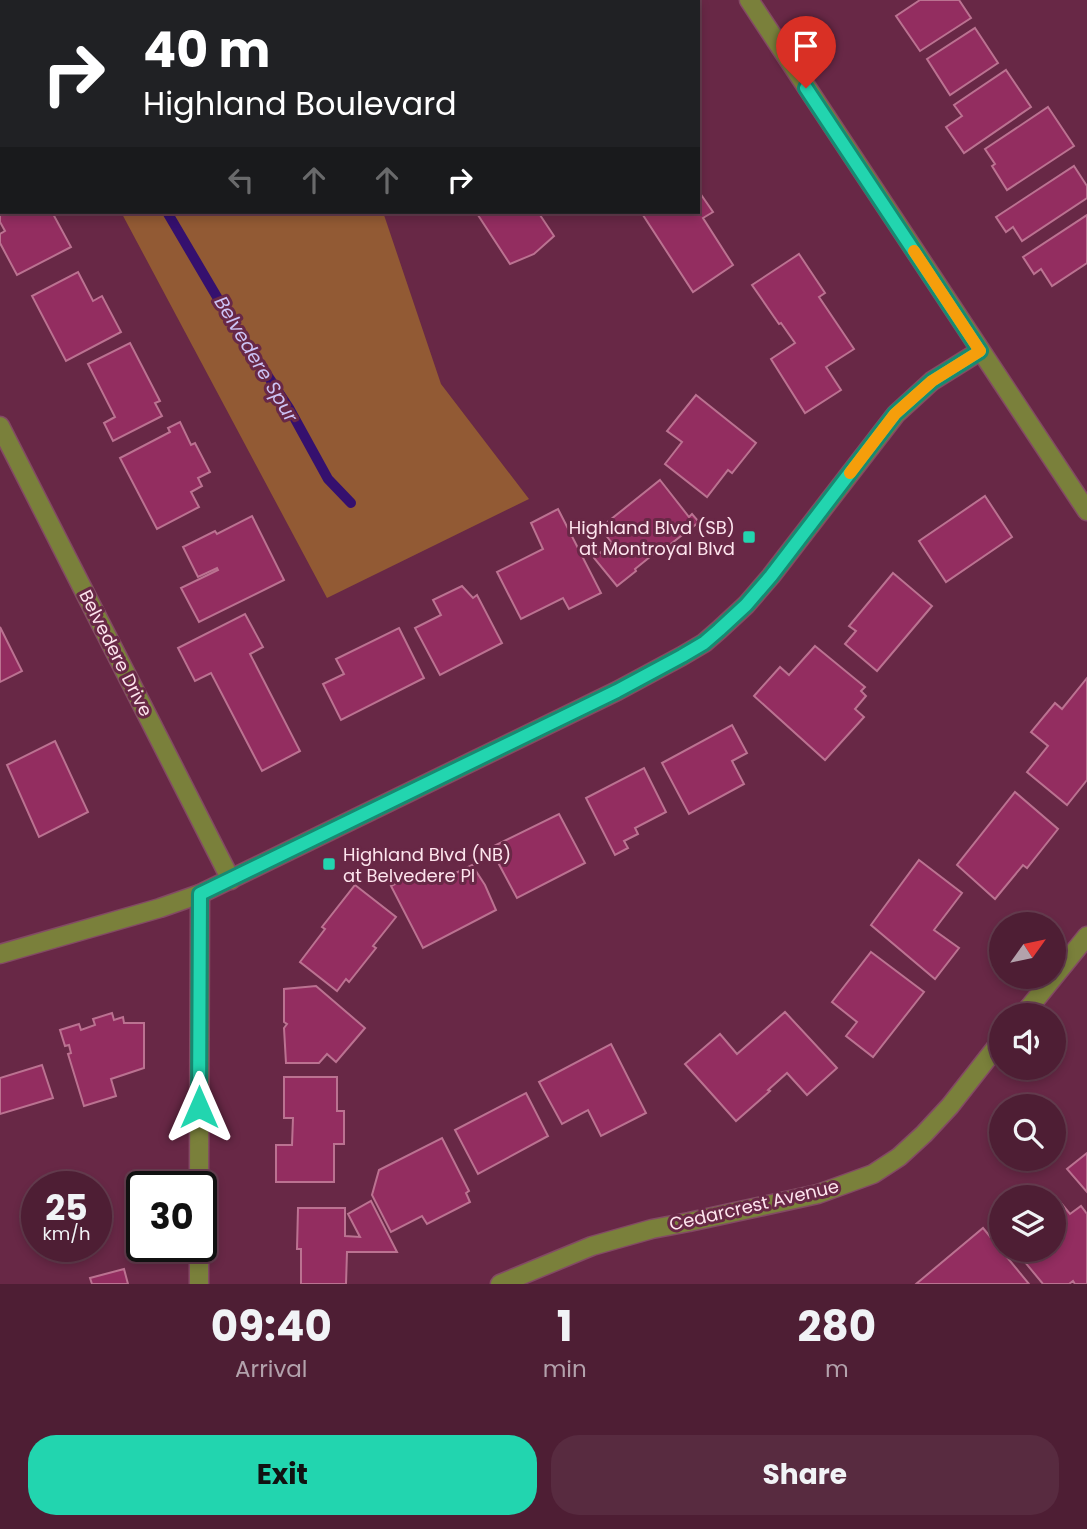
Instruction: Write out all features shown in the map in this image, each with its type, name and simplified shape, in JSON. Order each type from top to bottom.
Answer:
[{"type":"street","points":[[748,0],[1087,511]]},
{"type":"street","points":[[0,954],[200,894],[617,691],[704,643],[746,605],[771,576],[895,414],[932,381],[980,351]]},
{"type":"street","name":"Belvedere Drive","points":[[0,426],[231,880]]},
{"type":"street","points":[[199,1171],[200,894]]},
{"type":"street","points":[[1033,1003],[1087,936]]},
{"type":"street","name":"Cedarcrest Avenue","points":[[500,1284],[592,1246],[652,1229],[818,1194],[873,1174],[899,1157],[924,1134],[989,1056]]},
{"type":"street","points":[[199,1262],[199,1284]]},
{"type":"shaded area","points":[[122,214],[384,214],[441,384],[529,499],[327,598]]},
{"type":"building","points":[[920,0],[959,0],[971,18],[920,51],[896,16]]},
{"type":"building","points":[[975,28],[998,63],[950,95],[927,59]]},
{"type":"building","points":[[1006,70],[1031,107],[964,153],[946,127],[962,116],[954,105]]},
{"type":"building","points":[[1048,107],[1074,146],[1007,190],[985,149]]},
{"type":"building","points":[[1074,166],[1087,186],[1087,198],[1022,241],[1013,227],[1006,232],[996,217]]},
{"type":"building","points":[[702,196],[713,212],[703,218],[733,265],[693,292],[642,214],[700,214]]},
{"type":"building","points":[[0,214],[53,214],[71,247],[17,275],[0,243],[0,234],[5,231],[0,222]]},
{"type":"building","points":[[477,214],[539,214],[554,236],[534,254],[510,264]]},
{"type":"building","points":[[1087,215],[1087,263],[1052,286],[1041,269],[1034,274],[1023,257]]},
{"type":"building","points":[[799,254],[825,293],[819,297],[854,349],[826,367],[841,390],[805,413],[771,359],[795,343],[752,285]]},
{"type":"building","points":[[78,272],[93,301],[102,296],[121,332],[66,361],[32,296]]},
{"type":"building","points":[[130,343],[160,401],[155,403],[162,416],[113,441],[104,423],[115,417],[88,364]]},
{"type":"building","points":[[696,395],[756,443],[732,473],[728,470],[707,497],[665,464],[682,442],[667,431]]},
{"type":"building","points":[[180,422],[191,445],[195,443],[210,472],[198,478],[202,486],[191,492],[199,507],[157,529],[120,458],[170,432],[168,428]]},
{"type":"building","points":[[660,480],[689,517],[692,514],[699,522],[663,550],[661,548],[617,586],[594,558],[612,543],[600,528]]},
{"type":"building","points":[[985,496],[1012,537],[946,582],[919,541]]},
{"type":"building","points":[[558,509],[601,593],[569,609],[563,598],[521,619],[497,572],[543,549],[531,523]]},
{"type":"building","points":[[252,516],[284,580],[199,622],[181,588],[218,570],[217,568],[198,577],[183,547]]},
{"type":"building","points":[[893,573],[932,606],[877,671],[845,644],[856,631],[849,626]]},
{"type":"building","points":[[462,586],[473,598],[477,595],[502,643],[440,675],[415,628],[441,615],[433,600]]},
{"type":"building","points":[[245,614],[263,647],[250,654],[300,751],[262,771],[211,673],[195,681],[178,648]]},
{"type":"building","points":[[0,627],[22,671],[0,682]]},
{"type":"building","points":[[399,628],[424,678],[341,720],[323,684],[344,674],[336,659]]},
{"type":"building","points":[[815,646],[865,687],[861,691],[866,696],[855,709],[864,717],[825,760],[754,696],[780,667],[789,675]]},
{"type":"building","points":[[1087,678],[1087,780],[1067,805],[1027,772],[1048,746],[1031,732],[1055,703],[1062,709]]},
{"type":"building","points":[[732,725],[747,753],[732,761],[744,784],[689,814],[662,763]]},
{"type":"building","points":[[55,741],[88,812],[39,837],[7,765]]},
{"type":"building","points":[[644,768],[666,812],[635,828],[638,834],[624,841],[628,848],[615,855],[586,798]]},
{"type":"building","points":[[1015,792],[1058,829],[1027,868],[1023,865],[995,899],[957,865]]},
{"type":"building","points":[[559,814],[585,863],[517,898],[494,855],[492,856],[488,849]]},
{"type":"building","points":[[919,860],[962,893],[934,930],[959,948],[935,979],[871,925]]},
{"type":"building","points":[[472,865],[496,910],[423,948],[391,886],[423,870],[433,884]]},
{"type":"building","points":[[355,885],[396,917],[349,982],[346,979],[337,991],[300,962],[325,929],[322,927]]},
{"type":"building","points":[[871,952],[924,992],[873,1057],[846,1036],[857,1022],[832,1002]]},
{"type":"building","points":[[316,986],[365,1028],[336,1062],[327,1054],[319,1063],[286,1063],[284,989]]},
{"type":"building","points":[[785,1012],[837,1068],[807,1095],[787,1073],[736,1121],[685,1064],[720,1034],[737,1054]]},
{"type":"building","points":[[112,1013],[114,1020],[123,1017],[124,1023],[144,1023],[144,1068],[111,1079],[116,1096],[84,1106],[68,1054],[71,1053],[69,1045],[65,1046],[60,1030],[79,1024],[81,1030],[95,1025],[93,1019]]},
{"type":"building","points":[[611,1044],[646,1113],[601,1136],[588,1110],[562,1124],[539,1082]]},
{"type":"building","points":[[42,1065],[53,1098],[0,1114],[0,1078]]},
{"type":"building","points":[[284,1077],[337,1077],[337,1111],[344,1111],[344,1144],[334,1144],[334,1182],[276,1182],[276,1145],[292,1145],[293,1118],[284,1118]]},
{"type":"building","points":[[526,1093],[548,1136],[478,1174],[455,1130]]},
{"type":"building","points":[[442,1138],[469,1191],[466,1193],[470,1202],[427,1224],[422,1216],[391,1232],[372,1195],[379,1170]]},
{"type":"building","points":[[1087,1153],[1087,1192],[1067,1169]]},
{"type":"building","points":[[371,1201],[397,1252],[347,1252],[346,1284],[301,1284],[301,1249],[297,1249],[298,1208],[345,1208],[345,1236],[360,1237],[348,1214]]},
{"type":"building","points":[[1081,1206],[1087,1214],[1087,1284],[1075,1284],[1073,1281],[1069,1284],[1043,1284],[1025,1262],[1066,1262],[1066,1209],[1070,1214]]},
{"type":"building","points":[[983,1228],[989,1235],[989,1262],[1011,1262],[1029,1284],[916,1284]]},
{"type":"building","points":[[124,1269],[128,1284],[92,1284],[90,1278]]},
{"type":"waterway","name":"Belvedere Spur","points":[[168,214],[227,314],[289,408],[328,479],[351,503]]},
{"type":"slow traffic","points":[[850,473],[895,414],[932,381],[980,351],[914,251]]},
{"type":"place","name":"Highland Blvd (SB) at Montroyal Blvd","points":[[749,537]]},
{"type":"place","name":"Highland Blvd (NB) at Belvedere Pl","points":[[329,864]]},
{"type":"route","points":[[199,1107],[200,894],[617,691],[704,643],[746,605],[771,576],[895,414],[932,381],[980,351],[806,88]]}]
